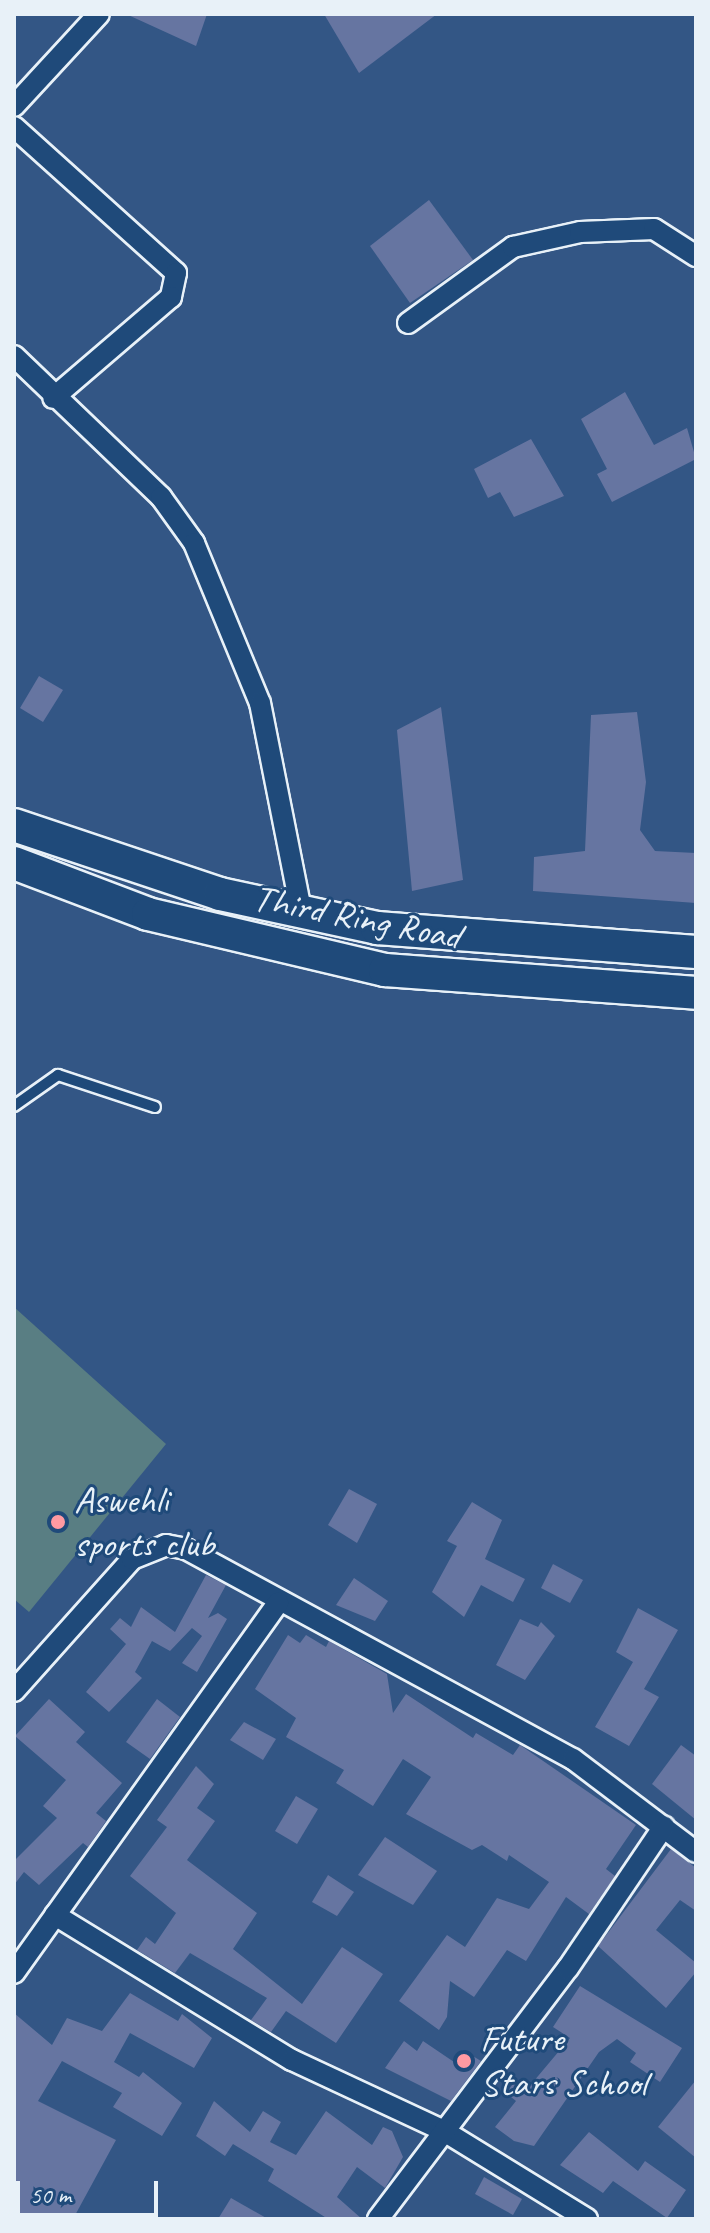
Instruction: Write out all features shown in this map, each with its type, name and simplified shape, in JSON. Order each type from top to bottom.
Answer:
[{"type":"main road","name":"Third Ring Road","points":[[14,825],[220,894],[301,911],[442,936],[693,949]]},
{"type":"main road","name":"Third Ring Road","points":[[14,863],[148,914],[385,970],[696,993]]},
{"type":"street","points":[[14,106],[99,14]]},
{"type":"street","points":[[14,127],[176,273],[171,297],[53,398]]},
{"type":"street","points":[[408,323],[513,247],[580,232],[654,229],[696,256]]},
{"type":"street","points":[[14,356],[53,398],[161,497],[194,543],[260,703],[301,911]]},
{"type":"street","points":[[14,1691],[111,1578],[148,1550],[186,1549],[278,1603],[573,1759],[696,1852]]},
{"type":"street","points":[[14,1973],[278,1603]]},
{"type":"street","points":[[378,2219],[664,1826]]},
{"type":"street","points":[[55,1915],[292,2060],[444,2131],[587,2219]]},
{"type":"lane","points":[[14,1106],[58,1075],[155,1107]]},
{"type":"green space","name":"Aswehli sports club","points":[[14,1307],[166,1444],[29,1612],[14,1599]]},
{"type":"building","points":[[126,14],[207,14],[196,46]]},
{"type":"building","points":[[324,14],[437,14],[359,73]]},
{"type":"building","points":[[429,200],[473,260],[410,303],[370,246]]},
{"type":"building","points":[[625,392],[654,445],[687,428],[696,459],[612,502],[597,474],[607,469],[581,419]]},
{"type":"building","points":[[531,439],[564,496],[514,517],[500,492],[488,498],[474,469]]},
{"type":"building","points":[[39,676],[63,690],[43,722],[20,708]]},
{"type":"building","points":[[441,707],[463,880],[412,891],[397,730]]},
{"type":"building","points":[[637,712],[646,782],[640,830],[655,851],[696,853],[696,903],[533,891],[534,857],[585,851],[591,715]]},
{"type":"building","points":[[349,1489],[377,1504],[357,1543],[328,1525]]},
{"type":"building","points":[[472,1502],[502,1520],[485,1559],[525,1579],[513,1602],[481,1585],[464,1617],[432,1592],[457,1546],[447,1541]]},
{"type":"building","points":[[553,1564],[583,1580],[570,1603],[541,1588]]},
{"type":"building","points":[[206,1575],[226,1585],[208,1618],[218,1613],[227,1619],[197,1672],[182,1663],[202,1636],[192,1628],[170,1651],[152,1641],[135,1672],[142,1678],[109,1712],[86,1692],[126,1644],[110,1629],[120,1618],[131,1627],[141,1607],[175,1632]]},
{"type":"building","points":[[354,1578],[388,1601],[375,1621],[336,1605]]},
{"type":"building","points":[[638,1608],[678,1630],[644,1689],[659,1697],[629,1746],[595,1727],[633,1662],[616,1652]]},
{"type":"building","points":[[520,1619],[538,1627],[541,1622],[555,1636],[525,1680],[496,1665]]},
{"type":"building","points":[[288,1635],[300,1643],[306,1635],[326,1647],[329,1641],[387,1674],[393,1713],[406,1694],[473,1738],[476,1733],[513,1755],[520,1745],[636,1825],[606,1869],[615,1876],[589,1914],[566,1897],[526,1961],[507,1950],[474,1997],[450,1981],[447,2017],[439,2030],[399,2001],[447,1935],[465,1947],[497,1898],[529,1909],[549,1882],[509,1855],[507,1861],[482,1845],[472,1850],[406,1814],[431,1777],[403,1759],[373,1806],[336,1783],[344,1770],[286,1737],[296,1718],[255,1689]]},
{"type":"building","points":[[49,1699],[85,1732],[76,1742],[122,1783],[96,1813],[106,1821],[88,1847],[83,1843],[39,1885],[24,1872],[14,1885],[14,1861],[57,1818],[43,1806],[66,1780],[15,1736]]},
{"type":"building","points":[[157,1699],[180,1717],[150,1759],[126,1742]]},
{"type":"building","points":[[244,1722],[276,1739],[263,1760],[230,1740]]},
{"type":"building","points":[[681,1745],[696,1756],[696,1820],[652,1784]]},
{"type":"building","points":[[196,1766],[214,1784],[197,1808],[215,1821],[187,1860],[257,1913],[233,1949],[302,2004],[342,1947],[383,1974],[336,2043],[286,2011],[271,2032],[251,2020],[267,1998],[190,1953],[175,1973],[137,1950],[146,1937],[155,1944],[176,1913],[130,1876],[167,1827],[157,1820]]},
{"type":"building","points":[[296,1796],[318,1809],[297,1844],[275,1831]]},
{"type":"building","points":[[385,1837],[437,1871],[413,1905],[358,1875]]},
{"type":"building","points":[[671,1849],[696,1868],[696,1911],[680,1900],[656,1930],[696,1963],[696,1972],[666,2008],[598,1946]]},
{"type":"building","points":[[328,1875],[354,1892],[337,1916],[312,1902]]},
{"type":"building","points":[[580,1986],[682,2048],[660,2082],[630,2062],[636,2053],[617,2039],[599,2052],[534,2146],[514,2141],[495,2127],[516,2101],[506,2093],[516,2080],[528,2088],[570,2038],[553,2027]]},
{"type":"building","points":[[130,1993],[178,2021],[182,2014],[212,2038],[194,2068],[130,2033],[114,2062],[139,2077],[143,2072],[182,2103],[162,2136],[113,2107],[122,2093],[62,2061],[38,2101],[116,2140],[73,2219],[14,2219],[14,2013],[52,2045],[67,2018],[102,2031]]},
{"type":"building","points":[[404,2041],[417,2051],[423,2041],[454,2062],[463,2050],[481,2061],[451,2101],[385,2068]]},
{"type":"building","points":[[696,2080],[696,2158],[658,2127]]},
{"type":"building","points":[[214,2101],[250,2132],[263,2111],[281,2122],[270,2142],[296,2155],[326,2111],[372,2145],[383,2127],[392,2131],[403,2157],[385,2188],[357,2167],[337,2197],[362,2219],[328,2219],[268,2181],[274,2169],[233,2144],[225,2156],[196,2136]]},
{"type":"building","points":[[589,2132],[638,2171],[645,2161],[686,2190],[667,2218],[613,2181],[603,2193],[560,2165]]},
{"type":"building","points":[[484,2177],[522,2199],[513,2215],[475,2194]]},
{"type":"building","points":[[231,2198],[268,2219],[218,2219]]},
{"type":"place","name":"Aswehli sports club","points":[[58,1522]]},
{"type":"place","name":"Future Stars School","points":[[464,2061]]}]
